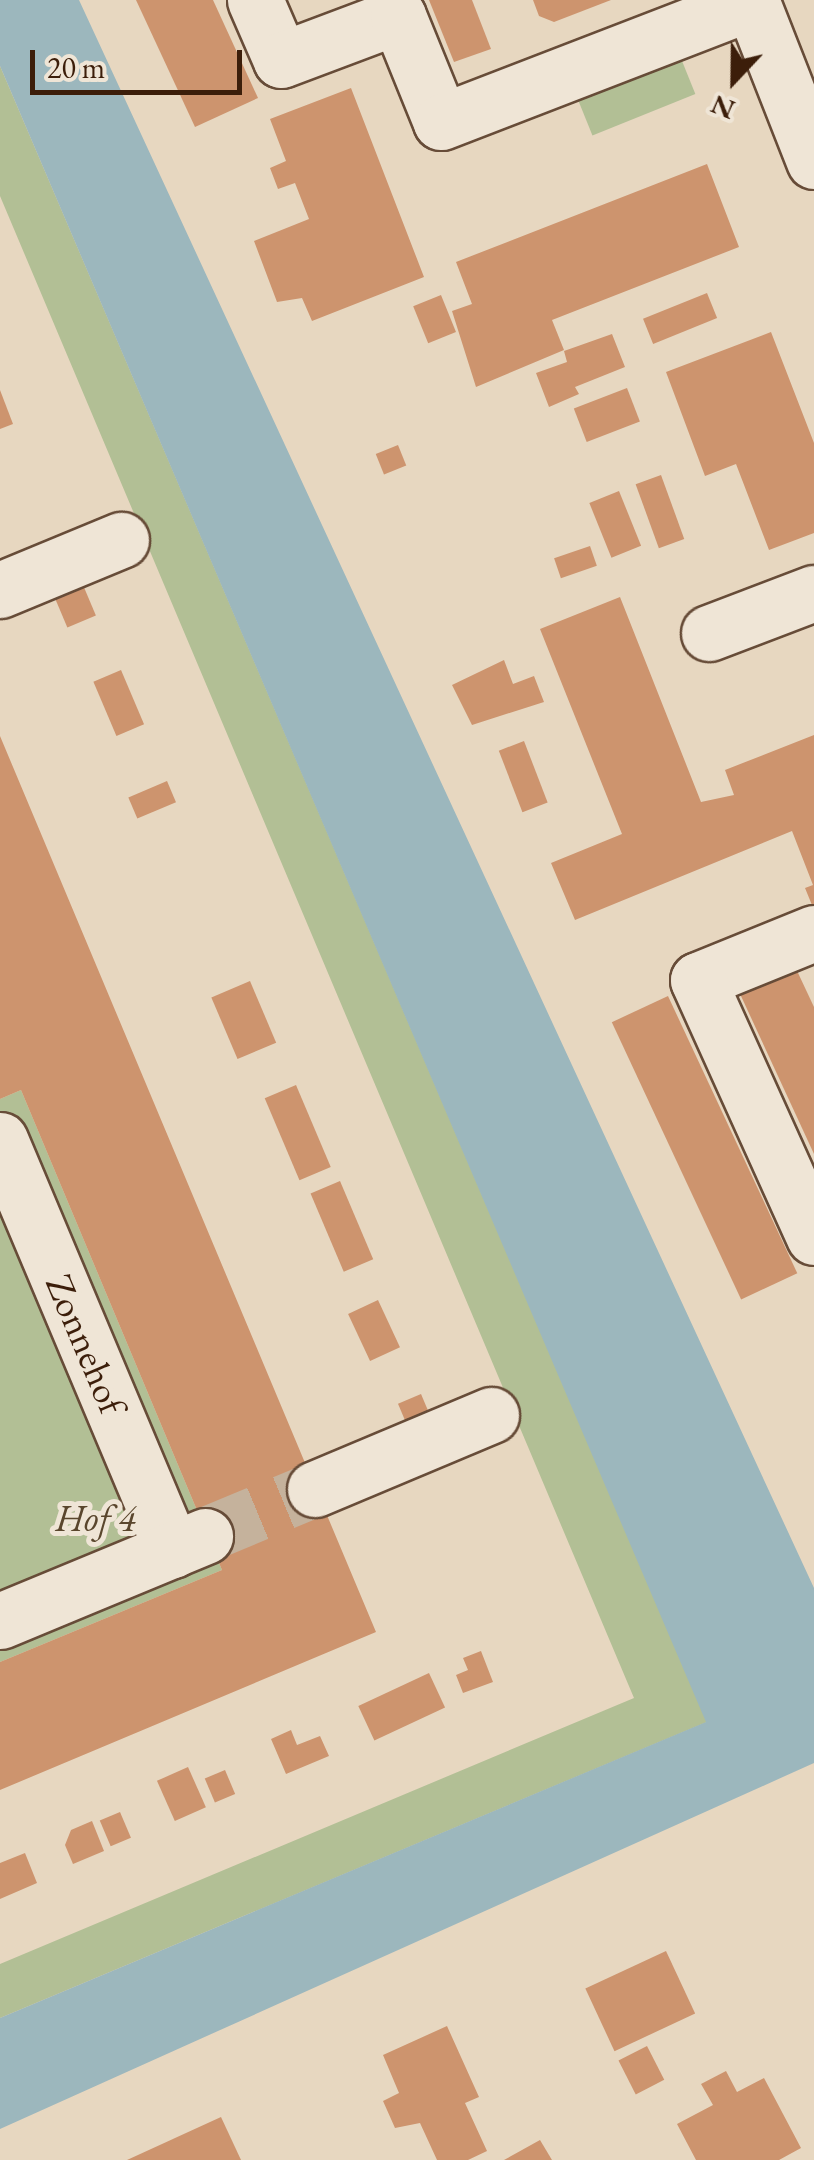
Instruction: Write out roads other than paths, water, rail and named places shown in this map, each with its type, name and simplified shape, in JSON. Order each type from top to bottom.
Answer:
[{"type":"street","points":[[255,0],[281,60],[398,16],[441,122],[751,1],[814,161]]},
{"type":"street","points":[[0,590],[121,540]]},
{"type":"street","points":[[709,633],[814,593]]},
{"type":"street","points":[[814,933],[698,980],[814,1237]]},
{"type":"street","name":"Zonnehof","points":[[0,1140],[190,1542],[0,1621]]},
{"type":"street","points":[[316,1489],[491,1416]]},
{"type":"water","points":[[0,0],[79,0],[814,1588],[814,1763],[0,2129],[0,2018],[706,1722],[0,66]]},
{"type":"tunnel","points":[[207,1534],[315,1489]]},
{"type":"park label","name":"Hof 4","points":[[96,1518]]}]
